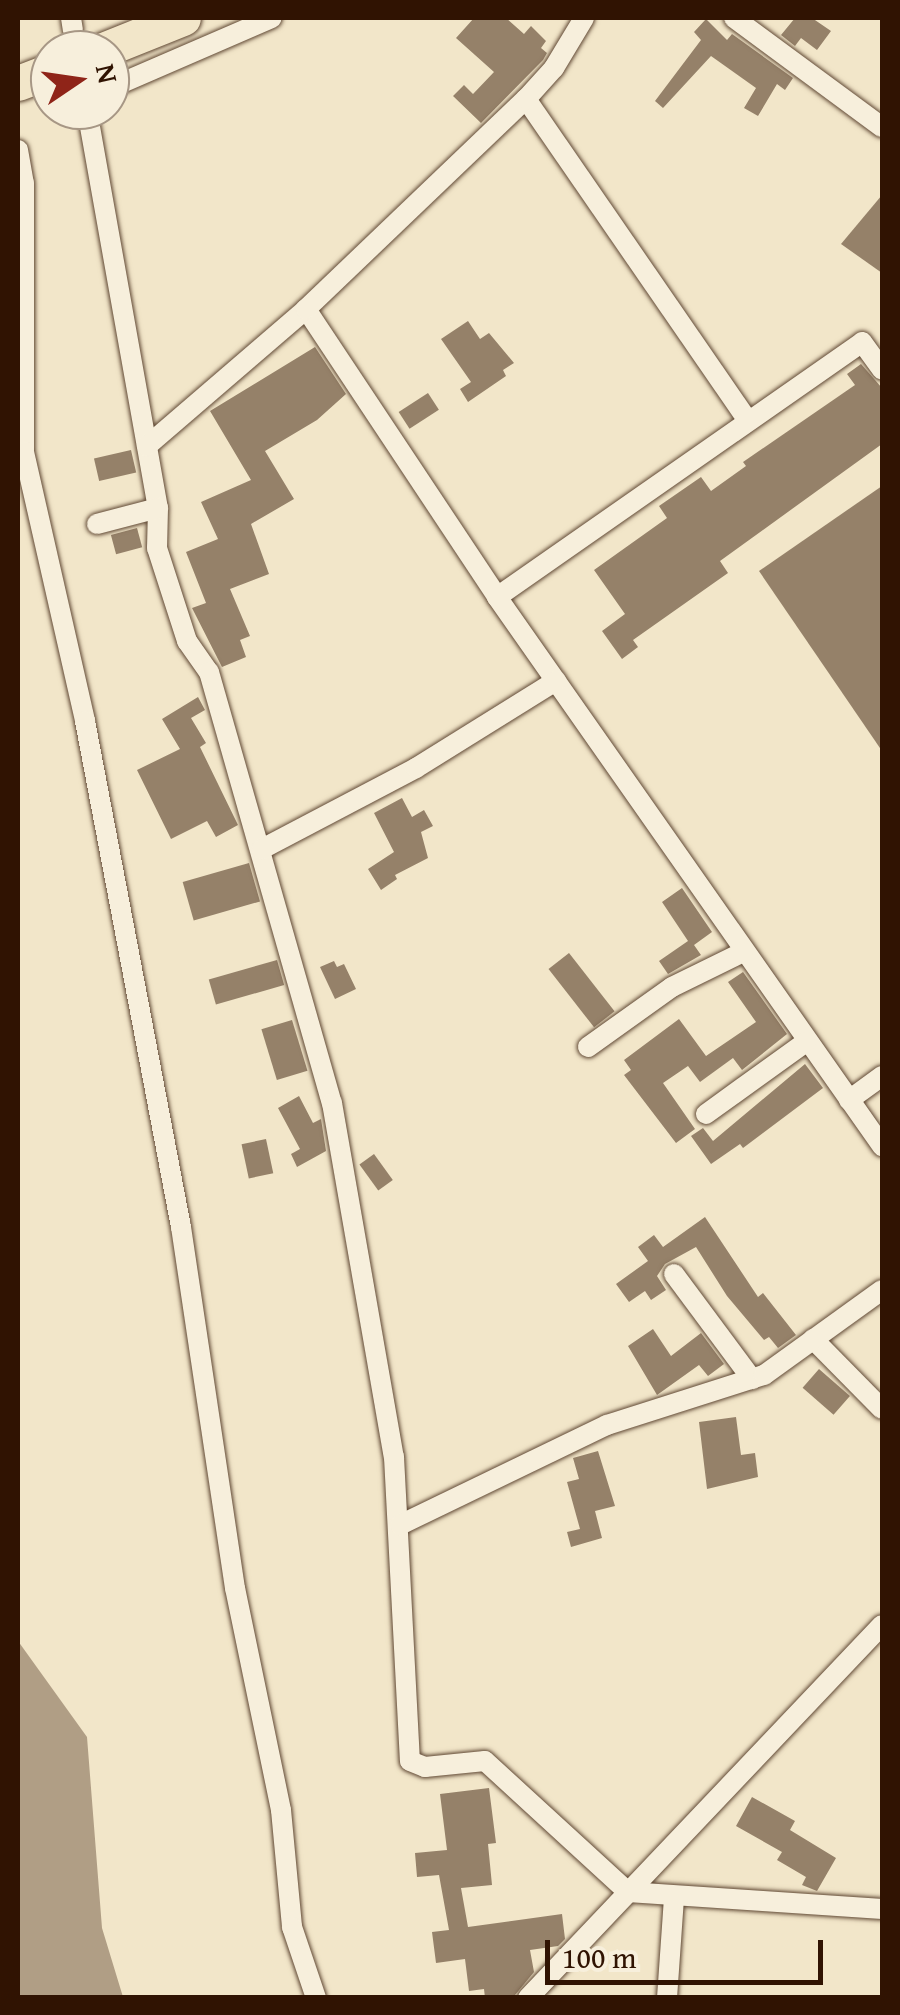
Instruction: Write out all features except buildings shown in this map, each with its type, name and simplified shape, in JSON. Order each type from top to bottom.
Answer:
[{"type":"highway","points":[[130,39],[184,18]]},
{"type":"street","points":[[130,79],[272,18]]},
{"type":"street","points":[[147,446],[306,309],[526,99],[554,68],[584,18]]},
{"type":"street","points":[[734,18],[882,127]]},
{"type":"street","points":[[526,99],[748,421]]},
{"type":"street","points":[[91,130],[158,508],[157,548],[187,641],[209,672],[332,1103],[394,1457],[410,1761],[425,1767],[486,1761],[628,1892],[882,1910]]},
{"type":"street","points":[[18,150],[24,183],[24,452],[85,722],[181,1227],[235,1588],[281,1810],[292,1927],[316,1998]]},
{"type":"street","points":[[306,309],[497,597],[882,1146]]},
{"type":"street","points":[[497,597],[862,342],[882,370]]},
{"type":"street","points":[[97,524],[158,508]]},
{"type":"street","points":[[262,849],[416,768],[556,681]]},
{"type":"street","points":[[588,1047],[672,987],[743,952]]},
{"type":"street","points":[[706,1114],[806,1042]]},
{"type":"street","points":[[850,1100],[882,1076]]},
{"type":"street","points":[[674,1274],[752,1379]]},
{"type":"street","points":[[400,1525],[606,1425],[752,1379],[882,1290]]},
{"type":"street","points":[[813,1339],[882,1409]]},
{"type":"street","points":[[528,1998],[882,1624]]},
{"type":"street","points":[[667,1998],[674,1898]]},
{"type":"shaded area","points":[[18,1641],[87,1737],[102,1928],[123,1997],[18,1997]]}]
